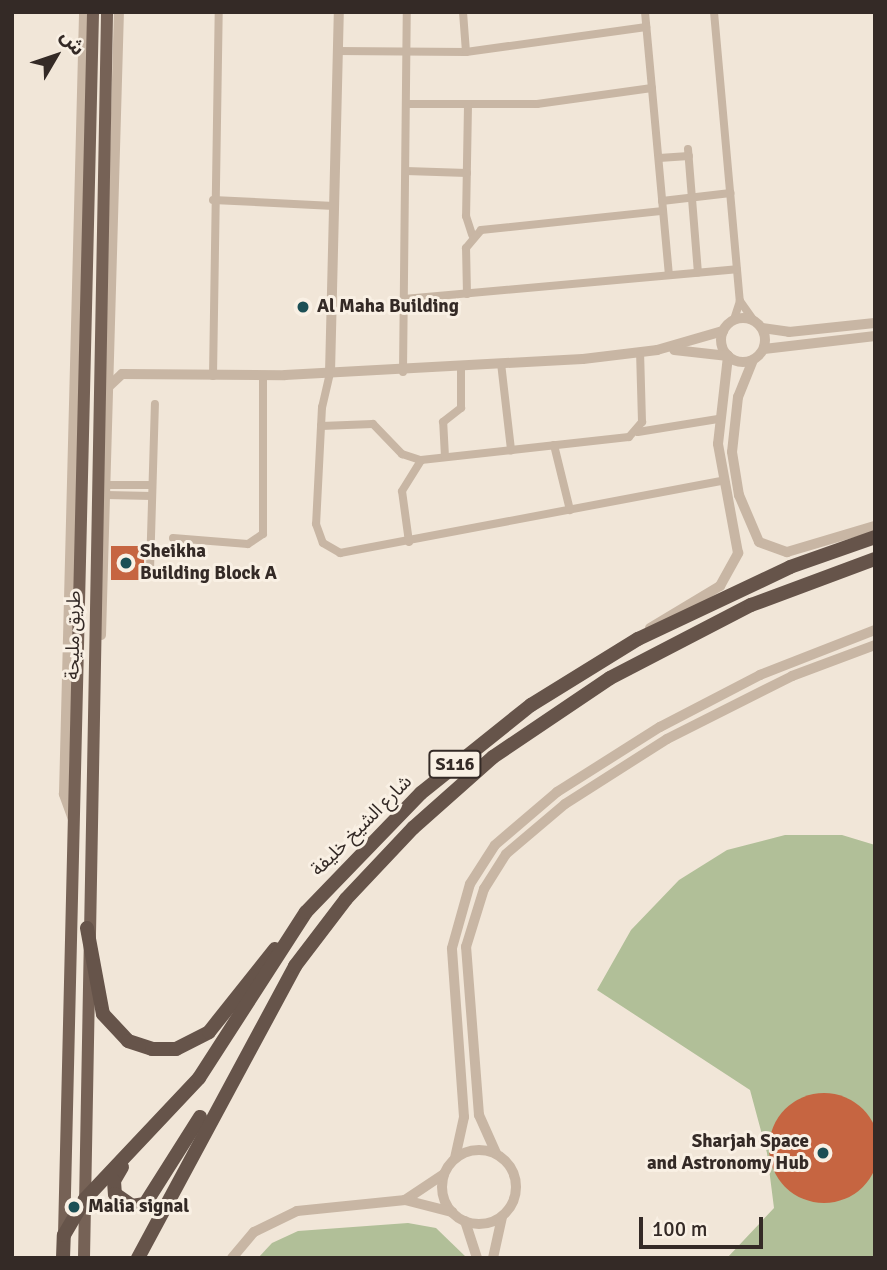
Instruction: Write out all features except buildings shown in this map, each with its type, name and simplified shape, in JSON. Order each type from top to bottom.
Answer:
[{"type":"highway","name":"شارع الشيخ خليفة","points":[[64,1235],[85,1199],[152,1131],[213,1059],[285,942],[330,883],[449,769],[548,694],[638,639],[790,567],[875,537]]},
{"type":"highway","name":"شارع الشيخ خليفة","points":[[138,1258],[257,1031],[295,966],[346,899],[413,828],[493,757],[577,697],[670,644],[780,593],[875,559]]},
{"type":"highway","points":[[87,928],[103,1014],[128,1041],[164,1050],[188,1045],[209,1032],[265,957],[285,942]]},
{"type":"highway","points":[[152,1131],[114,1181],[115,1194],[132,1206],[145,1204],[154,1194],[245,1041],[257,1031]]},
{"type":"highway","points":[[63,1258],[64,1235]]},
{"type":"main road","name":"طريق مليحة","points":[[64,1235],[76,824],[93,12]]},
{"type":"main road","name":"طريق مليحة","points":[[84,1258],[87,928],[107,12]]},
{"type":"main road","points":[[105,141],[116,124]]},
{"type":"main road","points":[[103,244],[114,258]]},
{"type":"main road","points":[[75,403],[84,392]]},
{"type":"street","points":[[76,824],[64,794],[84,12]]},
{"type":"street","points":[[93,671],[102,624],[119,12]]},
{"type":"street","points":[[213,376],[213,200],[219,12]]},
{"type":"street","points":[[403,372],[409,53],[407,12]]},
{"type":"street","points":[[463,12],[466,52]]},
{"type":"street","points":[[645,12],[669,275]]},
{"type":"street","points":[[108,387],[122,373],[263,376],[403,372],[640,352],[657,350],[723,331],[734,320],[740,301],[714,12]]},
{"type":"street","points":[[340,14],[330,373],[321,426],[316,524],[323,542],[346,554],[722,481]]},
{"type":"street","points":[[338,51],[466,52],[646,27]]},
{"type":"street","points":[[408,104],[554,103],[652,89]]},
{"type":"street","points":[[467,294],[466,248],[472,235],[466,221],[468,105]]},
{"type":"street","points":[[659,158],[688,153],[698,273]]},
{"type":"street","points":[[406,171],[467,173]]},
{"type":"street","points":[[662,201],[731,193]]},
{"type":"street","points":[[213,200],[334,206]]},
{"type":"street","points":[[472,235],[663,211]]},
{"type":"street","points":[[404,299],[737,269]]},
{"type":"street","points":[[740,301],[758,324],[764,349]]},
{"type":"street","points":[[734,320],[789,332],[875,323]]},
{"type":"street","points":[[638,639],[720,586],[734,568],[738,545],[722,481],[718,419],[728,356],[723,331]]},
{"type":"street","points":[[875,336],[764,349],[753,360],[738,397],[732,452],[743,509],[759,542],[787,552],[875,526]]},
{"type":"street","points":[[657,350],[753,360]]},
{"type":"street","points":[[638,432],[643,417],[640,352]]},
{"type":"street","points":[[110,359],[122,373]]},
{"type":"street","points":[[501,363],[511,450]]},
{"type":"street","points":[[445,457],[443,425],[461,408],[461,366]]},
{"type":"street","points":[[173,538],[248,544],[263,534],[263,376]]},
{"type":"street","points":[[150,570],[155,404]]},
{"type":"street","points":[[321,426],[373,424],[402,454],[421,460],[554,445],[718,419]]},
{"type":"street","points":[[554,445],[570,510]]},
{"type":"street","points":[[409,542],[402,492],[421,460]]},
{"type":"street","points":[[106,490],[152,485]]},
{"type":"street","points":[[106,490],[152,496]]},
{"type":"street","points":[[405,1200],[444,1174],[455,1158],[465,1128],[452,948],[470,884],[495,845],[557,792],[648,734],[760,675],[875,630]]},
{"type":"street","points":[[493,1258],[502,1217],[517,1189],[512,1168],[496,1153],[479,1115],[466,947],[484,889],[506,855],[565,804],[667,739],[792,676],[875,645]]},
{"type":"street","points":[[455,1158],[475,1150],[496,1153]]},
{"type":"street","points":[[444,1174],[442,1187],[452,1212]]},
{"type":"street","points":[[232,1258],[254,1231],[281,1216],[405,1200],[452,1212],[465,1221],[484,1224],[502,1217]]},
{"type":"street","points":[[465,1221],[477,1258]]},
{"type":"green space","points":[[785,835],[842,835],[875,845],[875,1258],[727,1258],[774,1208],[767,1153],[750,1090],[597,990],[631,930],[679,880],[727,850]]},
{"type":"green space","points":[[408,1223],[436,1228],[467,1258],[258,1258],[272,1243],[298,1231]]},
{"type":"place","name":"Al Maha Building","points":[[303,307]]},
{"type":"place","name":"Sheikha Building Block A","points":[[126,563]]},
{"type":"place","name":"Sharjah Space and Astronomy Hub","points":[[823,1153]]},
{"type":"place","name":"Malia signal","points":[[74,1207]]}]
